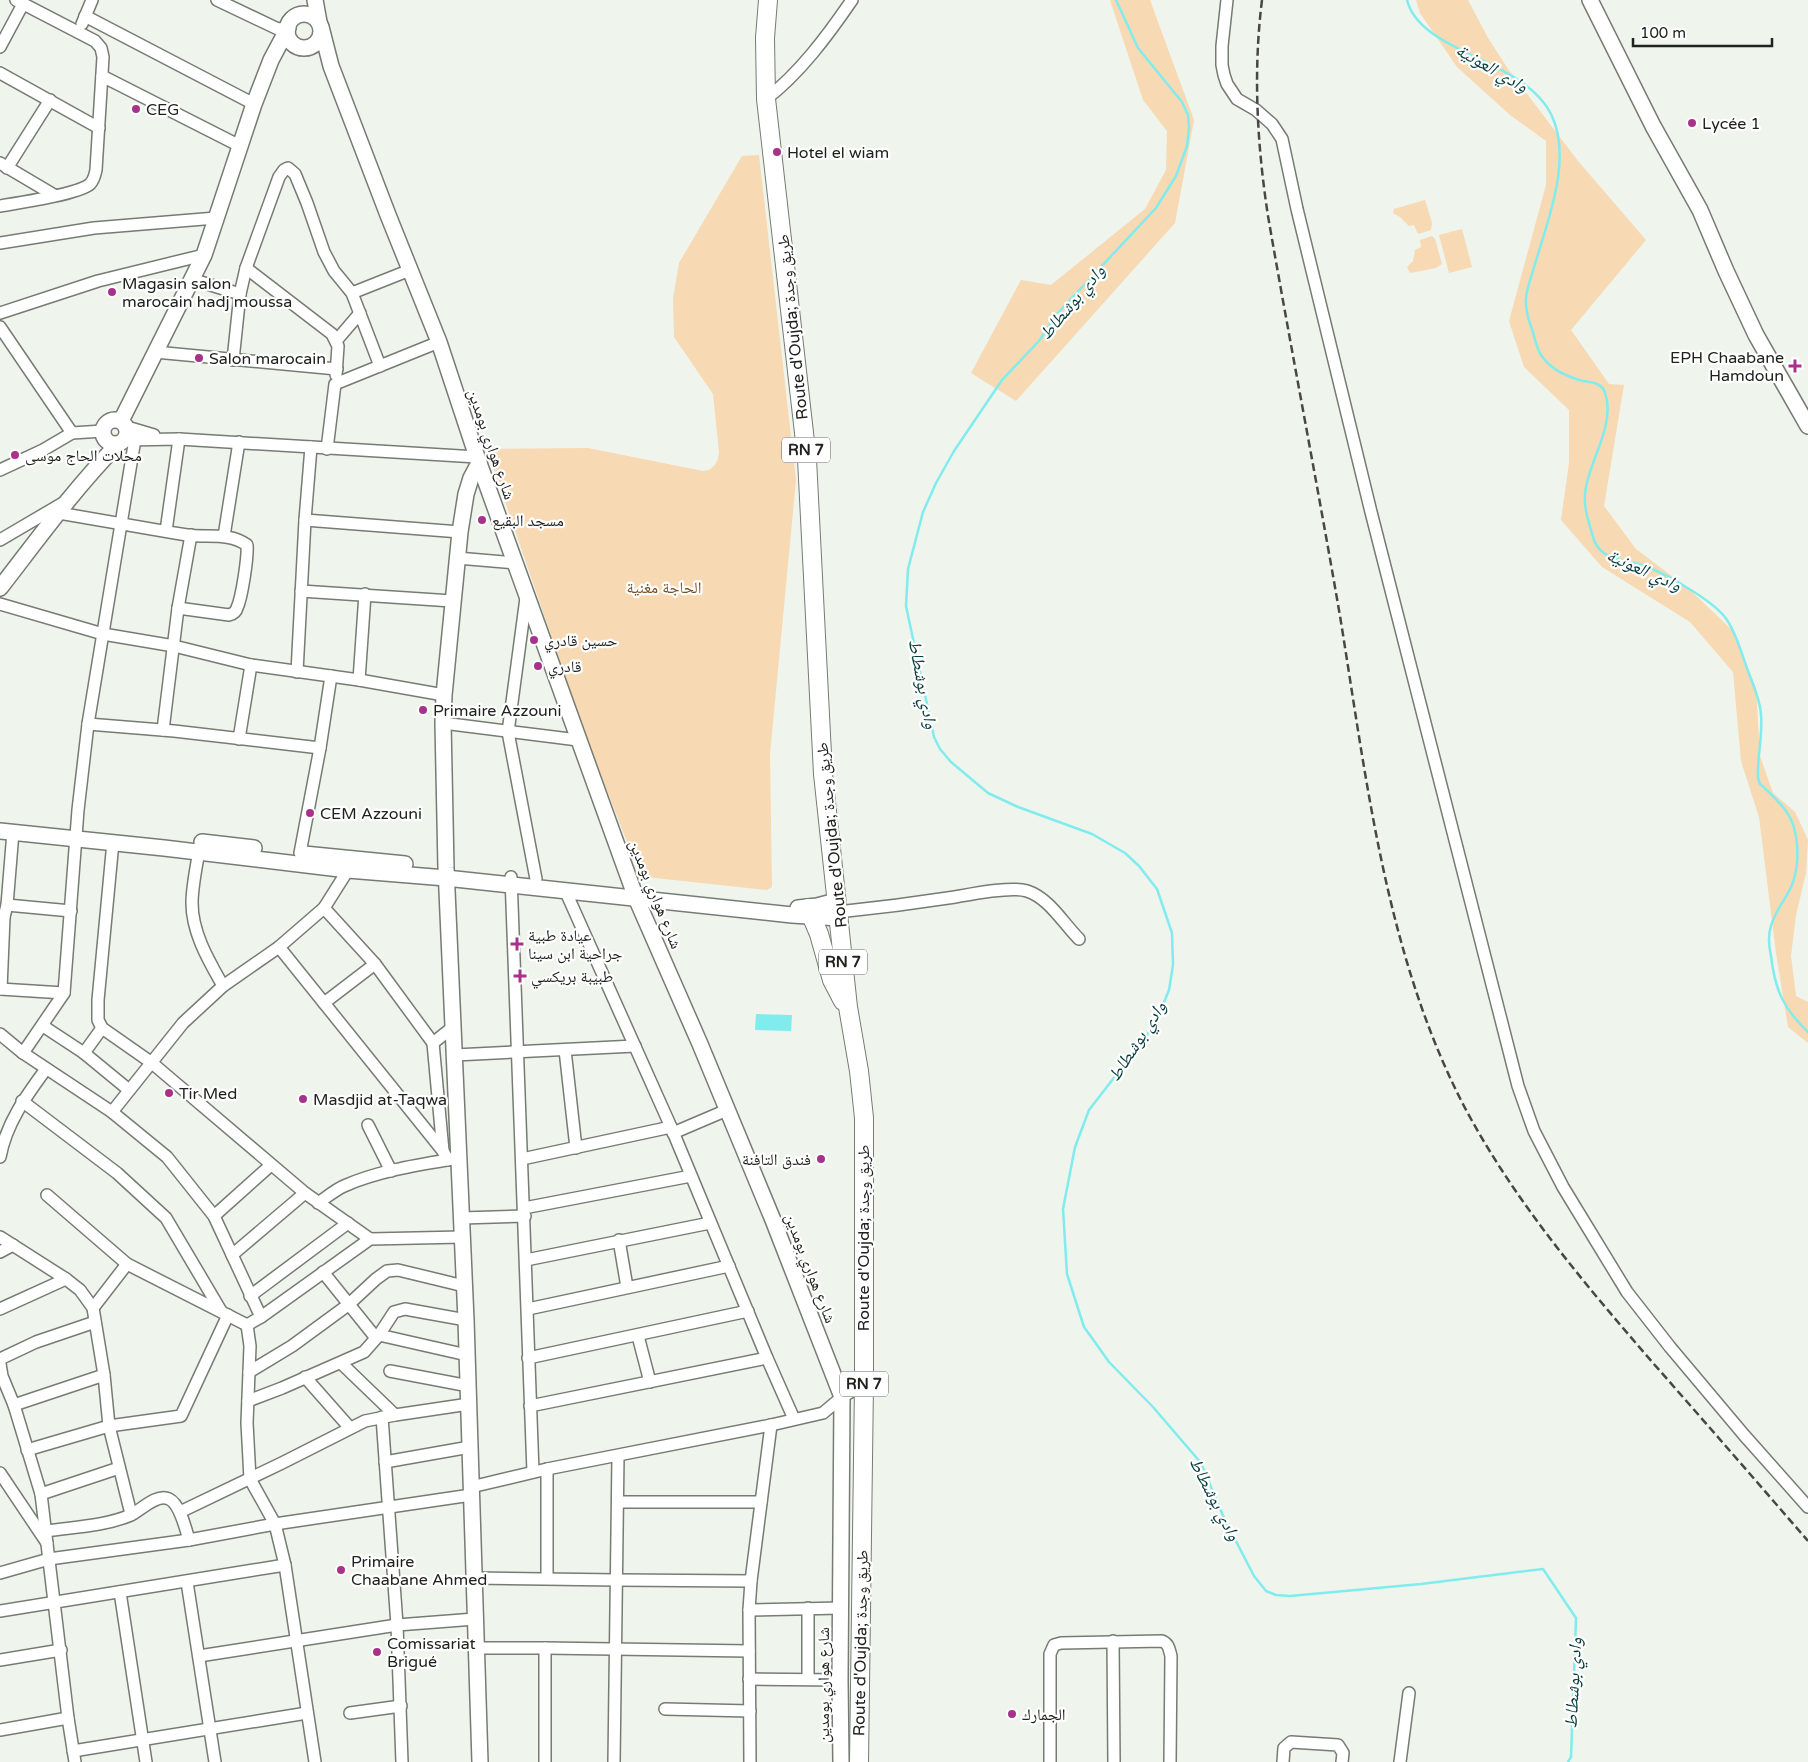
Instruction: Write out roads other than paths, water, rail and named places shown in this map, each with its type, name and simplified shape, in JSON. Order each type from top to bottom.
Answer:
[{"type":"main road","name":"Route d'Oujda; طريق وجدة","points":[[768,0],[765,38],[766,99],[807,459],[823,774],[848,1007],[859,1071],[864,1118],[864,1384],[859,1762]]},
{"type":"main road","points":[[810,912],[823,945],[832,980],[848,1007]]},
{"type":"street","points":[[80,33],[92,0]]},
{"type":"street","points":[[217,0],[278,29],[290,24],[296,16],[306,14],[316,18],[320,25],[320,37],[314,44],[285,50],[271,60]]},
{"type":"street","points":[[0,588],[119,434],[155,352],[204,254],[238,146],[271,60],[290,24],[299,0]]},
{"type":"street","name":"شارع هواري بومدين","points":[[315,0],[327,55],[439,342],[478,460],[635,894],[773,1220],[842,1397],[841,1762]]},
{"type":"street","points":[[766,99],[786,82],[802,64],[825,37],[852,0]]},
{"type":"street","points":[[1227,0],[1222,46],[1224,75],[1227,84],[1237,99],[1262,115],[1272,124],[1282,139],[1371,512],[1518,1086],[1527,1114],[1563,1187],[1627,1292],[1676,1355],[1808,1507]]},
{"type":"street","points":[[1590,0],[1653,126],[1700,210],[1756,334],[1808,426]]},
{"type":"street","points":[[0,47],[19,2],[95,41],[101,48],[103,57],[96,170],[92,183],[73,191],[0,206]]},
{"type":"street","points":[[85,16],[254,104]]},
{"type":"street","points":[[290,24],[290,39],[297,46],[320,48],[327,55]]},
{"type":"street","points":[[0,73],[99,128]]},
{"type":"street","points":[[102,76],[238,146]]},
{"type":"street","points":[[50,100],[4,165],[54,195]]},
{"type":"street","points":[[233,360],[240,294],[246,268],[279,177],[288,168],[295,174],[324,252],[334,271],[352,294],[380,366]]},
{"type":"street","points":[[0,243],[94,228],[216,218]]},
{"type":"street","points":[[0,313],[98,281],[204,254]]},
{"type":"street","points":[[246,268],[332,334],[336,341],[338,346],[337,369],[327,448]]},
{"type":"street","points":[[352,294],[410,270]]},
{"type":"street","points":[[191,279],[240,294]]},
{"type":"street","points":[[336,341],[360,313]]},
{"type":"street","points":[[0,327],[72,433]]},
{"type":"street","points":[[335,384],[439,342]]},
{"type":"street","points":[[155,352],[337,369]]},
{"type":"street","points":[[0,470],[43,450],[72,433],[119,434],[478,460],[466,494],[460,532],[444,694],[446,873],[455,1055],[449,1156]]},
{"type":"street","points":[[23,1053],[64,993],[88,724],[122,524],[119,434]]},
{"type":"street","points":[[166,531],[179,439]]},
{"type":"street","points":[[224,536],[239,442]]},
{"type":"street","points":[[297,672],[311,447]]},
{"type":"street","points":[[0,540],[63,507],[122,524],[191,535],[224,536],[247,545],[237,609],[229,615],[178,608]]},
{"type":"street","points":[[305,520],[460,532]]},
{"type":"street","points":[[163,730],[178,608],[191,535]]},
{"type":"street","points":[[457,558],[515,563]]},
{"type":"street","points":[[301,591],[452,601]]},
{"type":"street","points":[[527,593],[508,732],[536,880]]},
{"type":"street","points":[[359,680],[365,594]]},
{"type":"street","points":[[0,604],[102,634],[174,646],[251,666],[359,680],[444,694]]},
{"type":"street","points":[[239,739],[251,666]]},
{"type":"street","points":[[300,853],[320,748],[331,676]]},
{"type":"street","points":[[443,723],[578,740]]},
{"type":"street","points":[[88,724],[163,730],[320,748]]},
{"type":"street","points":[[0,822],[77,834],[446,873],[565,890],[783,907],[810,912],[891,906],[1016,889],[1025,890],[1038,896],[1079,939]]},
{"type":"street","points":[[64,993],[1,989],[2,920],[7,905],[7,832],[77,834],[113,842],[300,853],[348,864]]},
{"type":"street","points":[[113,842],[98,1000],[98,1020],[102,1028],[152,1063],[318,1203],[370,1239]]},
{"type":"street","points":[[200,847],[192,902],[193,921],[206,954],[223,986]]},
{"type":"street","points":[[112,1112],[183,1023],[223,986],[279,947],[324,908],[348,864]]},
{"type":"street","points":[[511,881],[536,880],[635,894]]},
{"type":"street","points":[[511,881],[533,1472]]},
{"type":"street","points":[[565,890],[672,1130],[766,1358],[794,1419]]},
{"type":"street","points":[[7,905],[71,911]]},
{"type":"street","points":[[324,908],[375,964],[433,1043],[449,1156],[462,1218],[480,1762]]},
{"type":"street","points":[[279,947],[449,1156]]},
{"type":"street","points":[[324,1003],[375,964]]},
{"type":"street","points":[[43,1026],[84,1053],[129,1090]]},
{"type":"street","points":[[84,1053],[102,1028]]},
{"type":"street","points":[[433,1043],[453,1028]]},
{"type":"street","points":[[0,1034],[23,1053],[112,1112],[167,1157],[214,1216],[261,1317]]},
{"type":"street","points":[[455,1055],[634,1046]]},
{"type":"street","points":[[565,1050],[576,1148]]},
{"type":"street","points":[[0,1157],[3,1140],[22,1102],[46,1069]]},
{"type":"street","points":[[22,1102],[117,1173],[166,1218],[224,1313]]},
{"type":"street","points":[[522,1159],[672,1130],[727,1110]]},
{"type":"street","points":[[368,1125],[391,1171]]},
{"type":"street","points":[[318,1203],[342,1187],[391,1171],[449,1156]]},
{"type":"street","points":[[214,1216],[271,1165]]},
{"type":"street","points":[[462,1218],[524,1212],[691,1176]]},
{"type":"street","points":[[232,1255],[305,1192]]},
{"type":"street","points":[[47,1194],[127,1264],[247,1325]]},
{"type":"street","points":[[250,1296],[348,1223]]},
{"type":"street","points":[[526,1260],[710,1223]]},
{"type":"street","points":[[247,1325],[370,1239],[462,1237]]},
{"type":"street","points":[[0,1238],[66,1279],[80,1290],[93,1308],[104,1375],[109,1426],[131,1514]]},
{"type":"street","points":[[619,1240],[627,1287]]},
{"type":"street","points":[[0,1252],[13,1245]]},
{"type":"street","points":[[93,1308],[127,1264]]},
{"type":"street","points":[[528,1309],[729,1266]]},
{"type":"street","points":[[249,1372],[292,1346],[348,1305],[387,1270],[398,1270],[464,1286]]},
{"type":"street","points":[[322,1272],[348,1305],[378,1336],[467,1355]]},
{"type":"street","points":[[0,1309],[66,1279]]},
{"type":"street","points":[[248,1401],[364,1352],[378,1336],[394,1312],[400,1310],[466,1320]]},
{"type":"street","points":[[528,1358],[748,1311]]},
{"type":"street","points":[[27,1450],[109,1426],[181,1416],[224,1313]]},
{"type":"street","points":[[0,1358],[36,1342],[95,1322]]},
{"type":"street","points":[[247,1325],[250,1346],[248,1401],[250,1479],[275,1524],[285,1565],[315,1762]]},
{"type":"street","points":[[638,1336],[650,1382]]},
{"type":"street","points":[[530,1406],[766,1358]]},
{"type":"street","points":[[341,1363],[395,1415]]},
{"type":"street","points":[[390,1371],[469,1386]]},
{"type":"street","points":[[1,1372],[14,1405],[41,1494],[74,1756],[142,1740],[307,1713]]},
{"type":"street","points":[[14,1405],[104,1375]]},
{"type":"street","points":[[305,1377],[350,1428]]},
{"type":"street","points":[[0,1573],[49,1559],[189,1540],[275,1524],[389,1507],[471,1491],[533,1472],[771,1425],[823,1412],[842,1397],[864,1384]]},
{"type":"street","points":[[180,1512],[365,1421],[469,1404]]},
{"type":"street","points":[[823,1412],[843,1422]]},
{"type":"street","points":[[382,1417],[398,1624],[402,1762]]},
{"type":"street","points":[[750,1762],[749,1610],[751,1580],[771,1425]]},
{"type":"street","points":[[385,1462],[470,1447]]},
{"type":"street","points":[[614,1762],[618,1456]]},
{"type":"street","points":[[41,1494],[119,1468]]},
{"type":"street","points":[[547,1469],[547,1578]]},
{"type":"street","points":[[0,1473],[48,1545]]},
{"type":"street","points":[[47,1531],[108,1522],[131,1514],[156,1500],[165,1498],[172,1501],[180,1512],[189,1540]]},
{"type":"street","points":[[618,1502],[761,1502]]},
{"type":"street","points":[[0,1611],[285,1565]]},
{"type":"street","points":[[473,1578],[751,1580]]},
{"type":"street","points":[[187,1582],[215,1762]]},
{"type":"street","points":[[120,1592],[146,1762]]},
{"type":"street","points":[[808,1608],[808,1679]]},
{"type":"street","points":[[749,1610],[841,1608]]},
{"type":"street","points":[[198,1656],[398,1624],[475,1619]]},
{"type":"street","points":[[1050,1762],[1050,1659],[1054,1645],[1061,1643],[1162,1641],[1169,1647],[1171,1656],[1170,1762]]},
{"type":"street","points":[[1113,1642],[1114,1762]]},
{"type":"street","points":[[476,1648],[749,1651]]},
{"type":"street","points":[[545,1648],[545,1762]]},
{"type":"street","points":[[0,1660],[61,1650]]},
{"type":"street","points":[[749,1679],[840,1680]]},
{"type":"street","points":[[1400,1762],[1409,1693]]},
{"type":"street","points":[[350,1713],[401,1706]]},
{"type":"street","points":[[665,1709],[750,1711]]},
{"type":"street","points":[[0,1730],[68,1718]]},
{"type":"street","points":[[1283,1762],[1284,1748],[1291,1742],[1338,1745],[1343,1753],[1342,1762]]},
{"type":"water","points":[[756,1014],[792,1015],[791,1031],[755,1030]]},
{"type":"waterway","name":"وادي بوشطاط","points":[[1116,0],[1138,48],[1182,102],[1188,115],[1187,146],[1176,176],[1156,208],[1057,314],[1039,341],[1002,380],[954,451],[936,483],[923,512],[908,569],[906,606],[934,737],[940,749],[951,762],[988,793],[1018,807],[1092,834],[1125,853],[1139,866],[1157,889],[1172,933],[1173,965],[1169,990],[1160,1012],[1147,1035],[1089,1110],[1075,1147],[1063,1209],[1067,1274],[1084,1327],[1109,1362],[1153,1407],[1201,1463],[1224,1518],[1254,1576],[1266,1591],[1276,1595],[1290,1596],[1421,1584],[1543,1569],[1576,1618],[1571,1757],[1568,1762]]},
{"type":"waterway","name":"وادي العونية","points":[[1407,0],[1416,18],[1431,32],[1451,45],[1519,80],[1538,95],[1551,114],[1557,131],[1560,150],[1559,169],[1552,209],[1527,294],[1526,307],[1529,320],[1538,350],[1549,364],[1571,377],[1599,385],[1606,394],[1608,407],[1605,430],[1589,476],[1585,494],[1587,514],[1594,540],[1598,547],[1609,556],[1645,566],[1677,582],[1712,605],[1731,626],[1756,692],[1760,708],[1761,730],[1758,778],[1760,784],[1786,811],[1791,819],[1796,837],[1795,877],[1790,890],[1775,915],[1770,930],[1769,945],[1775,979],[1782,998],[1792,1015],[1808,1032]]},
{"type":"railway","points":[[1262,0],[1257,81],[1261,162],[1268,216],[1383,868],[1398,930],[1416,991],[1438,1050],[1465,1108],[1485,1143],[1528,1209],[1602,1303],[1808,1541]]},
{"type":"place","name":"CEG","points":[[136,109]]},
{"type":"place","name":"Lycée 1","points":[[1692,123]]},
{"type":"place","name":"Hotel el wiam","points":[[777,152]]},
{"type":"place","name":"Magasin salon marocain hadj moussa","points":[[112,292]]},
{"type":"place","name":"Salon marocain","points":[[199,358]]},
{"type":"place","name":"EPH Chaabane Hamdoun","points":[[1795,366]]},
{"type":"place","name":"محلات الحاج موسى","points":[[15,455]]},
{"type":"place","name":"مسجد البقيع","points":[[482,520]]},
{"type":"place","name":"حسين قادري","points":[[534,640]]},
{"type":"place","name":"قادري","points":[[538,666]]},
{"type":"place","name":"Primaire Azzouni","points":[[423,710]]},
{"type":"place","name":"CEM Azzouni","points":[[310,813]]},
{"type":"place","name":"عيادة طبية جراحية ابن سينا","points":[[517,944]]},
{"type":"place","name":"طبيبة بريكسي","points":[[520,976]]},
{"type":"place","name":"Tir Med","points":[[169,1093]]},
{"type":"place","name":"Masdjid at-Taqwa","points":[[303,1099]]},
{"type":"place","name":"فندق التافنة","points":[[821,1159]]},
{"type":"place","name":"Primaire Chaabane Ahmed","points":[[341,1570]]},
{"type":"place","name":"Comissariat Brigué","points":[[377,1652]]},
{"type":"place","name":"الجمارك","points":[[1012,1714]]},
{"type":"park label","name":"الحاجة مغنية","points":[[664,587]]}]
